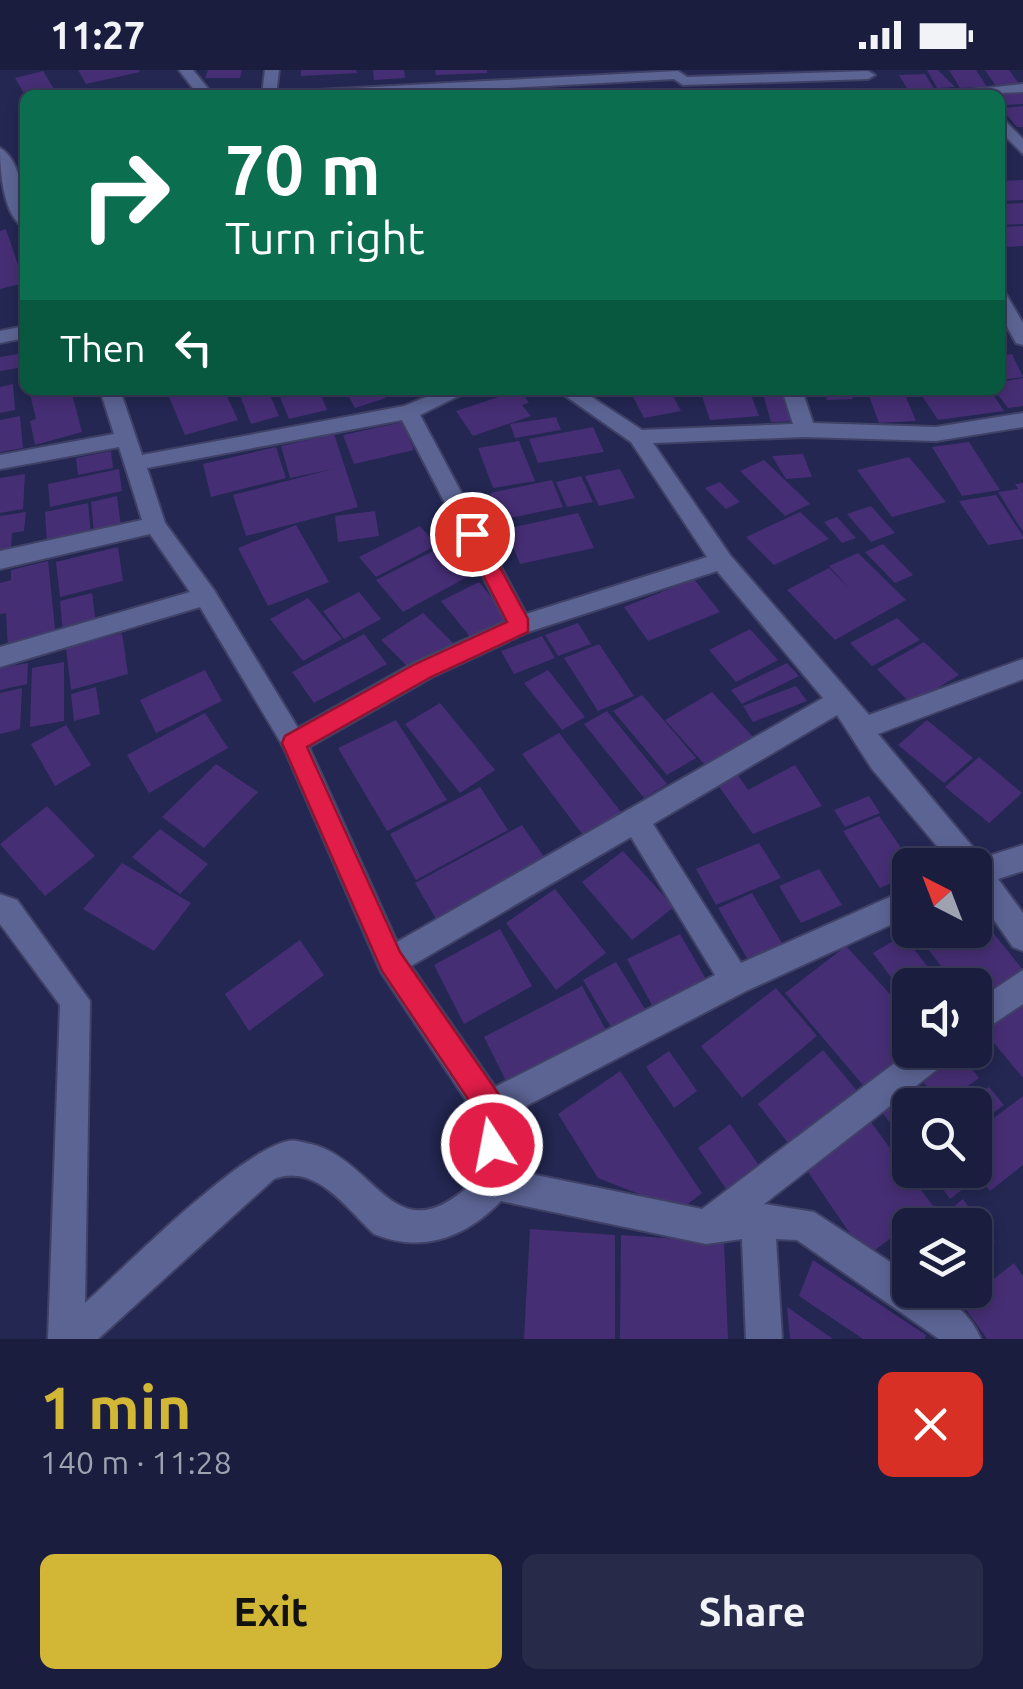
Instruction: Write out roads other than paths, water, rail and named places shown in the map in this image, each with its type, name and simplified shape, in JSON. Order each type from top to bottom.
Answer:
[{"type":"street","points":[[186,70],[203,90]]},
{"type":"street","points":[[433,90],[867,72]]},
{"type":"street","points":[[1005,127],[1023,149]]},
{"type":"street","points":[[0,154],[20,209]]},
{"type":"street","points":[[1005,306],[1021,332]]},
{"type":"street","points":[[68,1339],[263,1167],[292,1156],[323,1164],[386,1222],[426,1226],[465,1214],[495,1182],[490,1107],[391,962],[294,743],[206,596],[156,525],[112,395]]},
{"type":"street","points":[[0,462],[133,451],[408,412],[449,395]]},
{"type":"street","points":[[563,395],[638,437],[805,430],[936,434],[1023,420]]},
{"type":"street","points":[[575,395],[638,437],[722,560],[848,710],[881,760],[955,848]]},
{"type":"street","points":[[794,395],[805,430]]},
{"type":"street","points":[[408,412],[520,626]]},
{"type":"street","points":[[0,560],[156,525]]},
{"type":"street","points":[[294,743],[423,670],[520,626],[722,560]]},
{"type":"street","points":[[0,657],[206,596]]},
{"type":"street","points":[[848,710],[866,727],[1023,669]]},
{"type":"street","points":[[391,962],[634,819],[848,710]]},
{"type":"street","points":[[634,819],[735,980]]},
{"type":"street","points":[[992,866],[1023,858]]},
{"type":"street","points":[[992,895],[1023,937]]},
{"type":"street","points":[[490,1107],[735,980],[892,910]]},
{"type":"street","points":[[2,915],[75,1002],[68,1339]]},
{"type":"street","points":[[992,1008],[1023,985]]},
{"type":"street","points":[[706,1227],[913,1068]]},
{"type":"street","points":[[495,1182],[706,1227],[758,1220],[802,1224],[945,1318],[963,1339]]},
{"type":"street","points":[[758,1220],[764,1339]]}]
